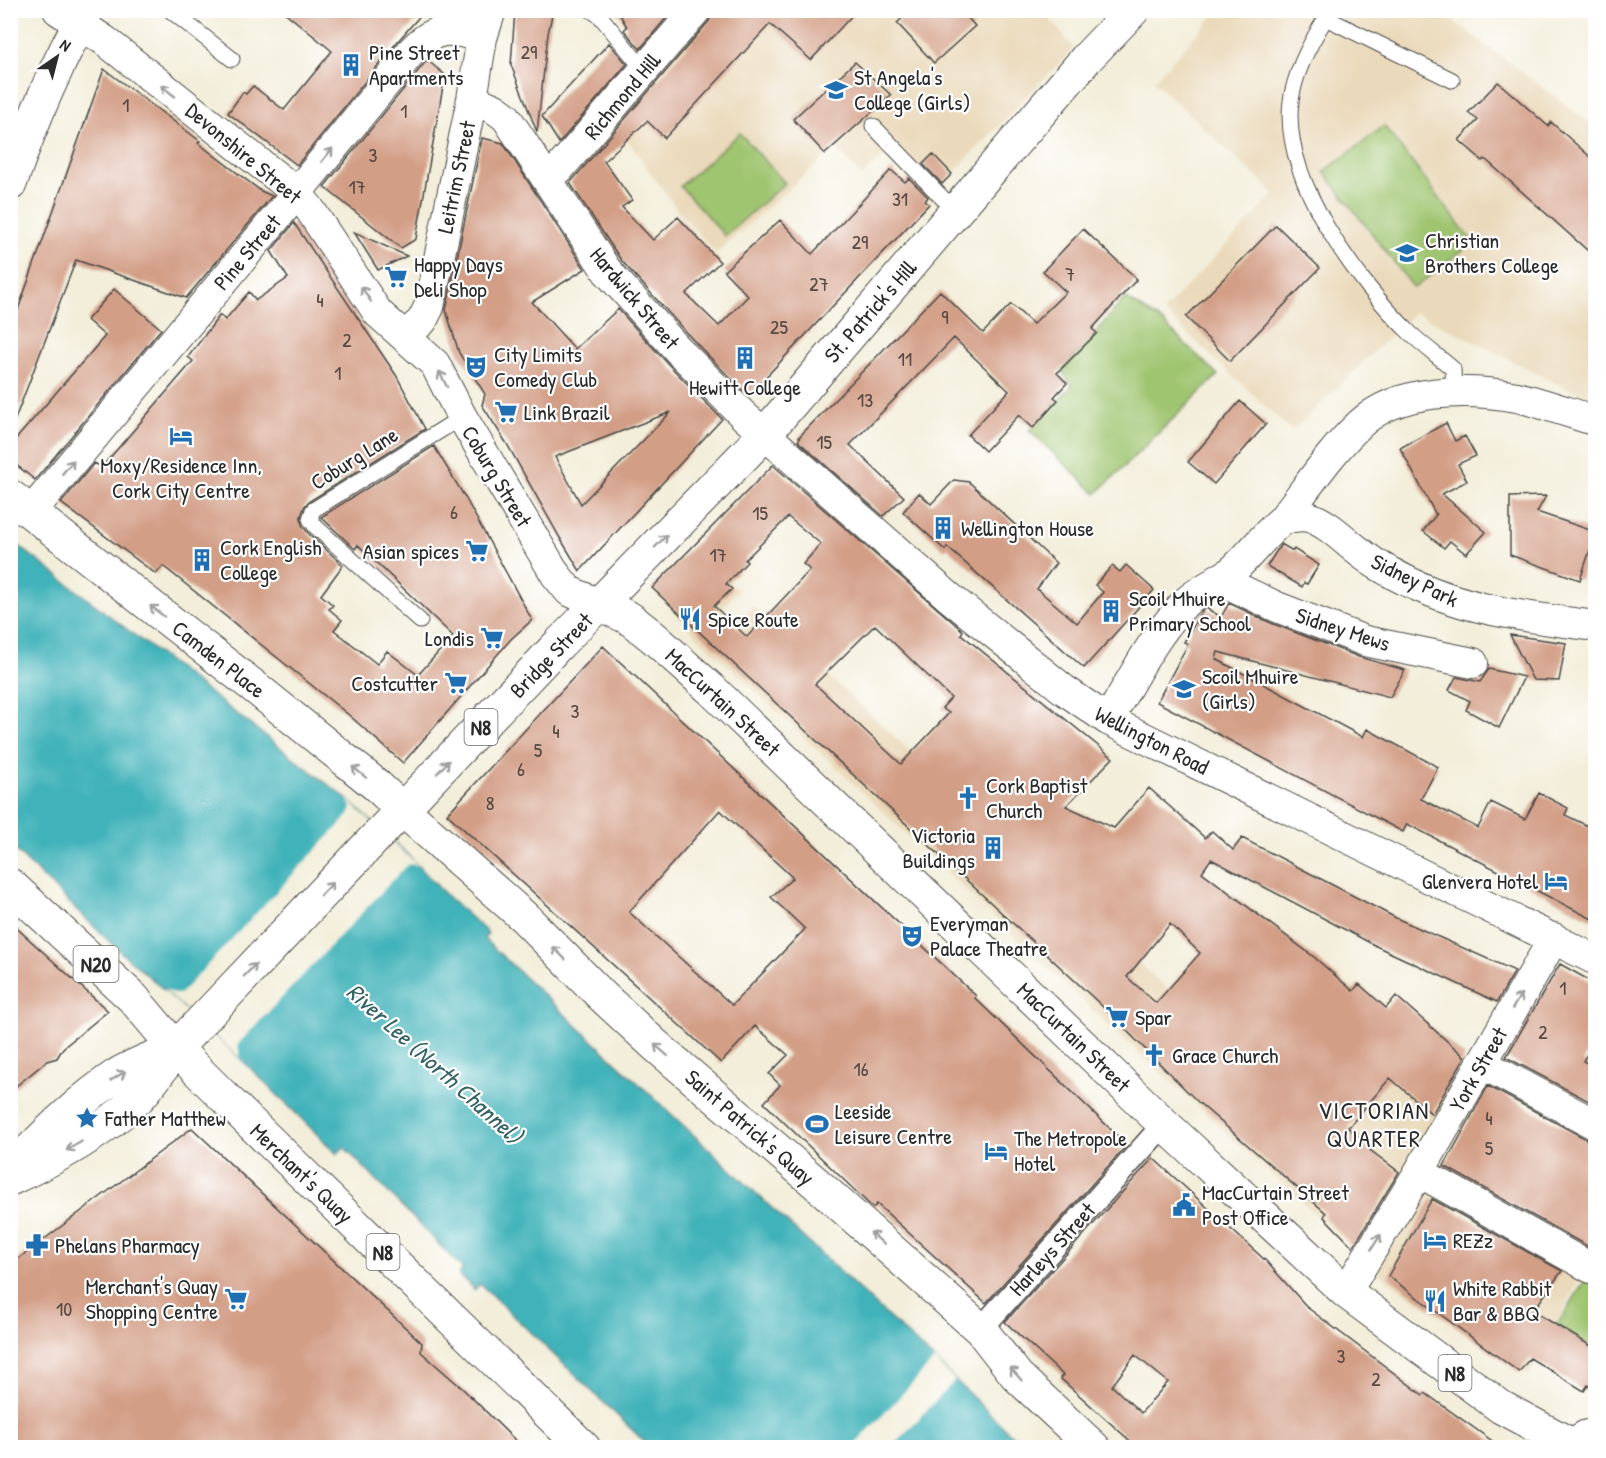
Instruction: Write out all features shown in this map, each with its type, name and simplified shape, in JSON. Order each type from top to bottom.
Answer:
[{"type":"main road","name":"St. Patrick's Hill","points":[[599,604],[764,435],[1086,60],[1133,10]]},
{"type":"main road","points":[[10,184],[75,15]]},
{"type":"main road","name":"Camden Place","points":[[21,504],[375,784],[392,821]]},
{"type":"main road","name":"Bridge Street","points":[[392,821],[599,604]]},
{"type":"main road","name":"MacCurtain Street","points":[[599,604],[629,618],[703,682],[1164,1124],[1346,1292],[1501,1407],[1577,1445]]},
{"type":"main road","name":"N8","points":[[176,1048],[392,821]]},
{"type":"main road","name":"Saint Patrick's Quay","points":[[392,821],[525,918],[601,995],[655,1045],[817,1184],[981,1330],[1017,1376],[1094,1448]]},
{"type":"main road","name":"N20","points":[[10,885],[133,998],[176,1048]]},
{"type":"main road","points":[[10,1169],[89,1096],[118,1075],[176,1048]]},
{"type":"main road","points":[[10,1179],[78,1144],[110,1121],[138,1097],[158,1075],[176,1048]]},
{"type":"main road","name":"Merchant's Quay","points":[[176,1048],[584,1448]]},
{"type":"street","name":"Richmond Hill","points":[[546,178],[555,173],[696,10]]},
{"type":"street","name":"Devonshire Street","points":[[75,15],[296,192],[378,313],[405,336]]},
{"type":"street","name":"Pine Street","points":[[21,504],[201,293],[296,192],[422,40],[434,32],[447,30],[465,32],[486,24]]},
{"type":"street","name":"Leitrim Street","points":[[405,336],[422,321],[429,307],[486,24]]},
{"type":"street","name":"Hardwick Street","points":[[472,99],[495,109],[506,117],[607,271],[681,352],[764,435]]},
{"type":"street","name":"Coburg Street","points":[[405,336],[435,364],[462,417],[556,575],[569,591],[599,604]]},
{"type":"street","points":[[1108,720],[1140,666],[1169,622],[1185,603],[1202,588],[1232,570],[1282,520],[1330,457],[1368,418],[1382,408],[1405,398],[1454,393],[1487,393],[1518,398],[1596,422]]},
{"type":"street","name":"Wellington Road","points":[[764,435],[949,597],[1063,689],[1108,720],[1596,960]]},
{"type":"street","name":"Sidney Park","points":[[1282,520],[1297,515],[1310,518],[1328,528],[1369,560],[1428,592],[1470,606],[1513,615],[1596,626]]},
{"type":"street","name":"Sidney Mews","points":[[1218,579],[1277,607],[1365,640],[1473,663]]},
{"type":"street","name":"York Street","points":[[1346,1292],[1419,1172],[1554,938]]},
{"type":"street","points":[[1480,1063],[1596,1125]]},
{"type":"street","name":"Harleys Street","points":[[988,1321],[1164,1124]]},
{"type":"street","points":[[1419,1172],[1590,1268]]},
{"type":"lane","points":[[170,10],[232,59]]},
{"type":"lane","points":[[591,10],[600,16],[644,70]]},
{"type":"lane","points":[[1452,80],[1323,14],[1301,64],[1291,99],[1290,113],[1294,156],[1323,223],[1366,283],[1411,334],[1453,369],[1454,393]]},
{"type":"lane","points":[[873,126],[956,212]]},
{"type":"lane","name":"Coburg Lane","points":[[420,621],[310,519],[313,510],[462,417]]},
{"type":"shaded area","points":[[713,11],[1043,11],[1074,48],[952,174],[931,201],[884,155],[862,176],[835,148],[716,253],[681,215],[614,121]]},
{"type":"shaded area","name":"Christian Brothers College","points":[[1218,11],[1441,11],[1595,126],[1595,399],[1567,389],[1415,312],[1292,431],[1163,311],[1275,194],[1153,81]]},
{"type":"shaded area","points":[[691,547],[738,590],[720,610],[734,623],[753,606],[1280,1093],[1343,1022],[1452,1100],[1406,1177],[1497,1235],[1507,1232],[1582,1275],[1529,1376],[1387,1280],[1099,1016],[697,636],[652,590]]},
{"type":"green space","points":[[1384,126],[1473,242],[1414,288],[1324,172]]},
{"type":"green space","points":[[740,133],[785,183],[725,236],[680,186]]},
{"type":"green space","points":[[1125,298],[1159,319],[1218,375],[1096,494],[1029,430],[1072,386],[1062,371]]},
{"type":"green space","points":[[1586,1279],[1595,1284],[1595,1349],[1557,1325]]},
{"type":"water","name":"River Lee (North Channel)","points":[[10,539],[347,799],[488,933],[484,939],[944,1369],[1024,1447],[650,1447],[480,1284],[474,1290],[459,1274],[463,1269],[344,1147],[337,1154],[240,1058],[115,947],[11,846]]},
{"type":"pier","points":[[347,799],[419,866],[407,865],[238,1044],[240,1058],[163,989],[180,994],[349,815],[352,808]]},
{"type":"pier","points":[[934,1360],[955,1380],[892,1447],[853,1447]]},
{"type":"building","points":[[282,10],[425,10],[297,165],[228,113],[243,92],[246,94],[253,86],[284,110],[332,51]]},
{"type":"building","points":[[515,10],[553,10],[548,34],[537,132],[511,65]]},
{"type":"building","points":[[617,10],[673,10],[640,49],[624,30],[627,27]]},
{"type":"building","points":[[713,10],[857,10],[811,60],[770,24],[665,138],[647,121],[604,161],[632,200],[622,207],[653,240],[678,217],[720,262],[686,294],[719,326],[748,296],[724,271],[780,220],[812,254],[891,170],[905,182],[909,178],[928,197],[925,201],[929,204],[748,396],[693,340],[621,260],[570,183],[709,21]]},
{"type":"building","points":[[911,10],[961,10],[975,26],[934,63],[897,23]]},
{"type":"building","points":[[609,43],[627,64],[559,143],[542,116]]},
{"type":"building","points":[[427,60],[445,75],[416,239],[401,248],[324,187]]},
{"type":"building","points":[[855,62],[891,95],[825,154],[793,119]]},
{"type":"building","points":[[104,69],[200,141],[198,143],[261,191],[272,196],[186,298],[76,260],[12,427],[10,427],[10,332]]},
{"type":"building","points":[[1498,82],[1548,126],[1551,122],[1596,162],[1596,258],[1485,159],[1483,161],[1459,140],[1478,120],[1468,113]]},
{"type":"building","points":[[482,138],[503,143],[585,269],[532,302],[575,349],[618,309],[722,419],[580,571],[482,405],[485,394],[459,353],[446,310]],"holes":[[[671,412],[581,504],[555,457]]]},
{"type":"building","points":[[933,154],[952,174],[942,184],[923,164]]},
{"type":"building","points":[[294,223],[396,375],[425,429],[308,502],[304,507],[301,516],[302,525],[343,565],[321,595],[333,605],[329,609],[342,620],[334,630],[377,664],[387,651],[418,675],[453,636],[358,545],[355,549],[321,517],[434,446],[466,499],[532,620],[511,639],[403,763],[350,716],[163,566],[156,574],[61,503],[94,463],[102,467],[193,361],[188,357],[220,315],[225,320],[249,292],[256,300],[288,278],[271,251]]},
{"type":"building","points":[[1276,225],[1320,268],[1230,361],[1186,317]]},
{"type":"building","points":[[1083,229],[1137,279],[1092,329],[1097,333],[1057,373],[1067,383],[1054,397],[1058,400],[1033,428],[1019,415],[985,451],[968,435],[1009,391],[954,338],[850,445],[904,497],[883,516],[798,441],[799,437],[940,291],[983,333],[1011,304],[1033,324],[1066,292],[1043,271]]},
{"type":"building","points":[[354,232],[407,256],[378,270]]},
{"type":"building","points":[[114,289],[161,329],[35,480],[10,460],[10,446],[105,336],[87,320]]},
{"type":"building","points":[[1240,401],[1266,424],[1214,484],[1188,462]]},
{"type":"building","points":[[1446,423],[1455,441],[1465,436],[1476,456],[1458,464],[1467,481],[1442,494],[1486,532],[1466,554],[1450,541],[1444,548],[1423,531],[1436,515],[1400,448]]},
{"type":"building","points":[[773,465],[963,631],[961,634],[1113,758],[1066,806],[1114,828],[1149,788],[1205,838],[1212,831],[1233,850],[1242,838],[1396,918],[1515,971],[1497,1002],[1378,947],[1211,859],[1202,872],[1314,957],[1353,991],[1359,984],[1386,1008],[1396,996],[1465,1057],[1432,1114],[1390,1078],[1348,1128],[1372,1147],[1370,1150],[1399,1172],[1353,1247],[1324,1217],[1326,1213],[1198,1102],[1101,1005],[652,588]],"holes":[[[788,517],[821,544],[803,564],[810,570],[747,637],[714,606],[732,589],[726,584],[747,562],[745,560]],[[875,625],[951,698],[942,708],[949,713],[901,764],[815,684]],[[1170,924],[1200,953],[1156,1003],[1127,977]]]},
{"type":"building","points":[[954,480],[969,482],[1056,563],[1037,589],[1077,623],[1103,592],[1095,585],[1112,566],[1120,572],[1126,565],[1154,590],[1084,668],[947,547],[945,550],[903,512],[919,493],[931,504]]},
{"type":"building","points":[[1546,496],[1537,512],[1596,532],[1580,580],[1510,555],[1510,497]]},
{"type":"building","points":[[1281,544],[1293,551],[1294,549],[1319,565],[1307,584],[1304,583],[1302,587],[1267,566]]},
{"type":"building","points":[[1229,603],[1271,623],[1359,657],[1405,670],[1390,697],[1218,652],[1216,659],[1363,737],[1367,729],[1438,767],[1421,799],[1478,828],[1491,802],[1525,819],[1539,793],[1568,808],[1565,815],[1596,830],[1596,921],[1407,824],[1403,832],[1157,702],[1188,644],[1184,642],[1202,611],[1206,608],[1221,617]]},
{"type":"building","points":[[1510,635],[1566,643],[1559,681],[1533,680]]},
{"type":"building","points":[[603,646],[976,996],[975,998],[1127,1145],[986,1303],[877,1204],[873,1208],[764,1103],[780,1085],[769,1074],[788,1055],[755,1026],[721,1063],[447,814]],"holes":[[[720,810],[793,878],[771,897],[805,929],[732,1005],[629,912]]]},
{"type":"building","points":[[1489,669],[1524,677],[1499,728],[1466,710],[1470,701],[1449,690],[1456,677],[1480,682]]},
{"type":"building","points":[[10,922],[108,1011],[63,1048],[57,1058],[47,1061],[10,1091]]},
{"type":"building","points":[[1560,964],[1596,984],[1596,1039],[1583,1061],[1596,1068],[1596,1105],[1506,1057]]},
{"type":"building","points":[[1488,1086],[1588,1140],[1596,1142],[1596,1251],[1444,1166]]},
{"type":"building","name":"Merchant's Quay Shopping Centre","points":[[192,1128],[422,1343],[421,1352],[462,1388],[523,1448],[10,1448],[10,1265]]},
{"type":"building","points":[[1153,1158],[1266,1261],[1308,1308],[1423,1395],[1425,1393],[1502,1448],[1138,1448],[1060,1378],[1063,1375],[1005,1322]],"holes":[[[1135,1355],[1168,1382],[1141,1413],[1112,1386]]]},
{"type":"building","points":[[1432,1199],[1562,1271],[1533,1311],[1596,1349],[1596,1390],[1588,1385],[1584,1391],[1530,1358],[1519,1372],[1388,1276]]},
{"type":"place","name":"Pine Street Apartments","points":[[351,65]]},
{"type":"place","name":"St Angela's College (Girls)","points":[[836,90]]},
{"type":"place","name":"Christian Brothers College","points":[[1407,253]]},
{"type":"place","name":"Happy Days Deli Shop","points":[[396,277]]},
{"type":"place","name":"Hewitt College","points":[[745,358]]},
{"type":"place","name":"City Limits Comedy Club","points":[[476,367]]},
{"type":"place","name":"Link Brazil","points":[[506,412]]},
{"type":"place","name":"Moxy/Residence Inn, Cork City Centre","points":[[181,436]]},
{"type":"place","name":"Wellington House","points":[[943,528]]},
{"type":"place","name":"Asian spices","points":[[477,551]]},
{"type":"place","name":"Cork English College","points":[[202,560]]},
{"type":"place","name":"Scoil Mhuire Primary School","points":[[1111,611]]},
{"type":"place","name":"Spice Route","points":[[690,619]]},
{"type":"place","name":"Londis","points":[[492,638]]},
{"type":"place","name":"Costcutter","points":[[456,683]]},
{"type":"place","name":"Scoil Mhuire (Girls)","points":[[1184,689]]},
{"type":"place","name":"Cork Baptist Church","points":[[968,798]]},
{"type":"place","name":"Victoria Buildings","points":[[993,848]]},
{"type":"place","name":"Glenvera Hotel","points":[[1556,881]]},
{"type":"place","name":"Everyman Palace Theatre","points":[[912,936]]},
{"type":"place","name":"Spar","points":[[1117,1017]]},
{"type":"place","name":"Grace Church","points":[[1154,1055]]},
{"type":"place","name":"Father Matthew","points":[[87,1118]]},
{"type":"place","name":"Leeside Leisure Centre","points":[[817,1124]]},
{"type":"place","name":"The Metropole Hotel","points":[[996,1151]]},
{"type":"place","name":"MacCurtain Street Post Office","points":[[1184,1205]]},
{"type":"place","name":"REZz","points":[[1435,1240]]},
{"type":"place","name":"Phelans Pharmacy","points":[[37,1245]]},
{"type":"place","name":"Merchant's Quay Shopping Centre","points":[[236,1299]]},
{"type":"place","name":"White Rabbit Bar & BBQ","points":[[1435,1301]]},
{"type":"district","name":"VICTORIAN QUARTER","points":[[1374,1124]]}]
